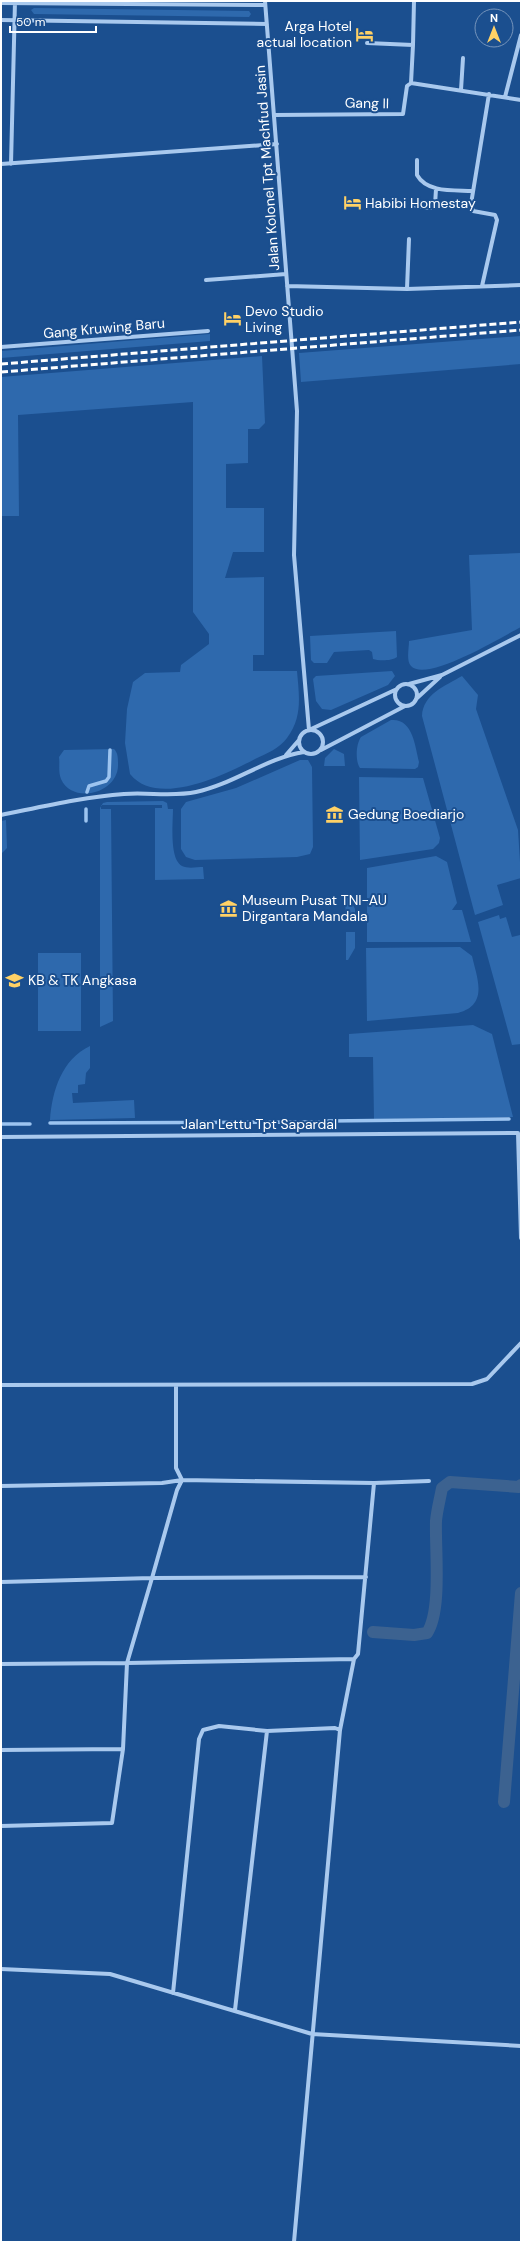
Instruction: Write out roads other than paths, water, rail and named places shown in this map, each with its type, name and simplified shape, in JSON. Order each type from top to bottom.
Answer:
[{"type":"street","points":[[414,1],[411,83],[521,100]]},
{"type":"street","points":[[1,2],[265,3]]},
{"type":"street","points":[[11,164],[15,2]]},
{"type":"street","name":"Jalan Kolonel Tpt Machfud Jasin","points":[[265,3],[297,411],[294,555],[309,730]]},
{"type":"street","points":[[1,20],[267,24]]},
{"type":"street","points":[[505,97],[521,35]]},
{"type":"street","points":[[367,42],[413,45]]},
{"type":"street","points":[[461,90],[463,58]]},
{"type":"street","name":"Gang II","points":[[274,115],[403,114],[407,86],[411,83]]},
{"type":"street","points":[[482,286],[497,220],[495,215],[473,211],[471,204],[489,94]]},
{"type":"street","points":[[1,164],[277,144]]},
{"type":"street","points":[[416,160],[418,178],[436,189],[472,191]]},
{"type":"street","points":[[416,206],[430,208],[435,205],[436,189]]},
{"type":"street","points":[[407,289],[409,239]]},
{"type":"street","points":[[206,280],[286,274]]},
{"type":"street","points":[[287,286],[407,289],[521,285]]},
{"type":"street","name":"Gang Kruwing Baru","points":[[1,347],[208,331]]},
{"type":"street","points":[[286,755],[304,732],[397,689],[400,686],[442,675],[521,635]]},
{"type":"street","points":[[1,815],[124,794],[177,795],[195,793],[230,782],[286,755],[304,752],[313,754],[321,750],[413,703],[442,675]]},
{"type":"street","points":[[409,684],[416,691],[416,699]]},
{"type":"street","points":[[397,689],[397,701],[405,706]]},
{"type":"street","points":[[309,730],[318,732],[321,736],[323,741],[321,750]]},
{"type":"street","points":[[299,740],[301,749],[304,752]]},
{"type":"street","name":"Jalan Lettu Tpt Sapardal","points":[[1,1137],[518,1133],[521,1238]]},
{"type":"street","points":[[1,1385],[477,1383],[487,1379],[521,1343]]},
{"type":"street","points":[[176,1385],[176,1468],[182,1480]]},
{"type":"street","points":[[1,1826],[112,1823],[123,1749],[127,1663],[177,1490],[182,1480]]},
{"type":"street","points":[[1,1486],[162,1483],[182,1480],[374,1483],[429,1481]]},
{"type":"street","points":[[294,2242],[340,1730],[354,1659],[358,1654],[374,1483]]},
{"type":"street","points":[[1,1582],[152,1578],[366,1577]]},
{"type":"street","points":[[1,1664],[354,1659]]},
{"type":"street","points":[[173,1993],[199,1739],[203,1730],[219,1726],[267,1731],[335,1728],[340,1730]]},
{"type":"street","points":[[235,2010],[267,1731]]},
{"type":"street","points":[[1,1750],[123,1749]]},
{"type":"street","points":[[1,1970],[110,1974],[312,2034],[521,2046]]},
{"type":"waterway","points":[[87,792],[89,786],[106,781],[109,777],[110,750]]},
{"type":"waterway","points":[[86,809],[86,821]]},
{"type":"waterway","points":[[328,1121],[509,1119]]},
{"type":"waterway","points":[[50,1123],[319,1122]]},
{"type":"waterway","points":[[1,1124],[30,1124]]},
{"type":"waterway","points":[[373,1632],[414,1635],[427,1633],[432,1623],[435,1610],[437,1579],[436,1521],[442,1488],[450,1482],[519,1487],[521,1485]]},
{"type":"waterway","points":[[504,1802],[521,1593]]},
{"type":"railway","points":[[1,364],[521,322]]},
{"type":"railway","points":[[1,372],[521,330]]},
{"type":"place","name":"Arga Hotel actual location","points":[[365,34]]},
{"type":"place","name":"Habibi Homestay","points":[[352,203]]},
{"type":"place","name":"Devo Studio Living","points":[[232,319]]},
{"type":"place","name":"Gedung Boediarjo","points":[[335,814]]},
{"type":"place","name":"Museum Pusat TNI-AU Dirgantara Mandala","points":[[229,908]]},
{"type":"place","name":"KB & TK Angkasa","points":[[15,980]]}]
